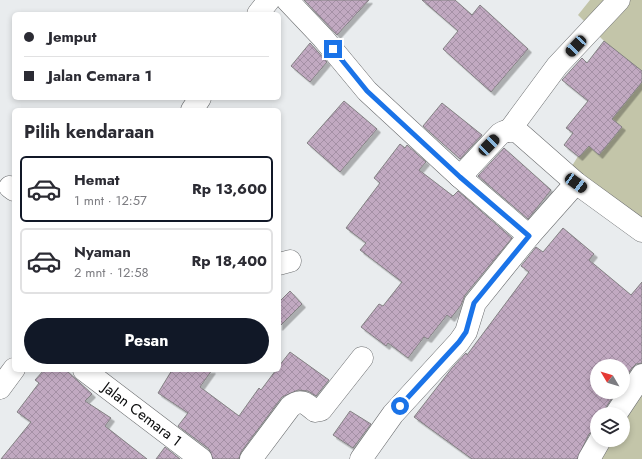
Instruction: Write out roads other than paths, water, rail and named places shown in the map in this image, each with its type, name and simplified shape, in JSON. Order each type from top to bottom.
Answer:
[{"type":"street","points":[[260,12],[269,0]]},
{"type":"street","points":[[287,0],[323,38],[367,91],[460,177],[529,236]]},
{"type":"street","points":[[509,131],[557,66],[619,0]]},
{"type":"street","points":[[460,177],[500,134],[509,131],[518,132],[576,183],[642,231]]},
{"type":"street","points":[[360,459],[393,414],[459,342],[466,332],[474,303],[529,236],[576,183]]},
{"type":"street","points":[[251,459],[290,407],[296,402],[303,402],[315,411],[321,410],[362,358]]},
{"type":"street","points":[[0,388],[12,372]]},
{"type":"street","name":"Jalan Cemara 1","points":[[87,372],[200,459]]},
{"type":"street","points":[[621,407],[642,375]]},
{"type":"street","points":[[589,459],[596,447]]}]
